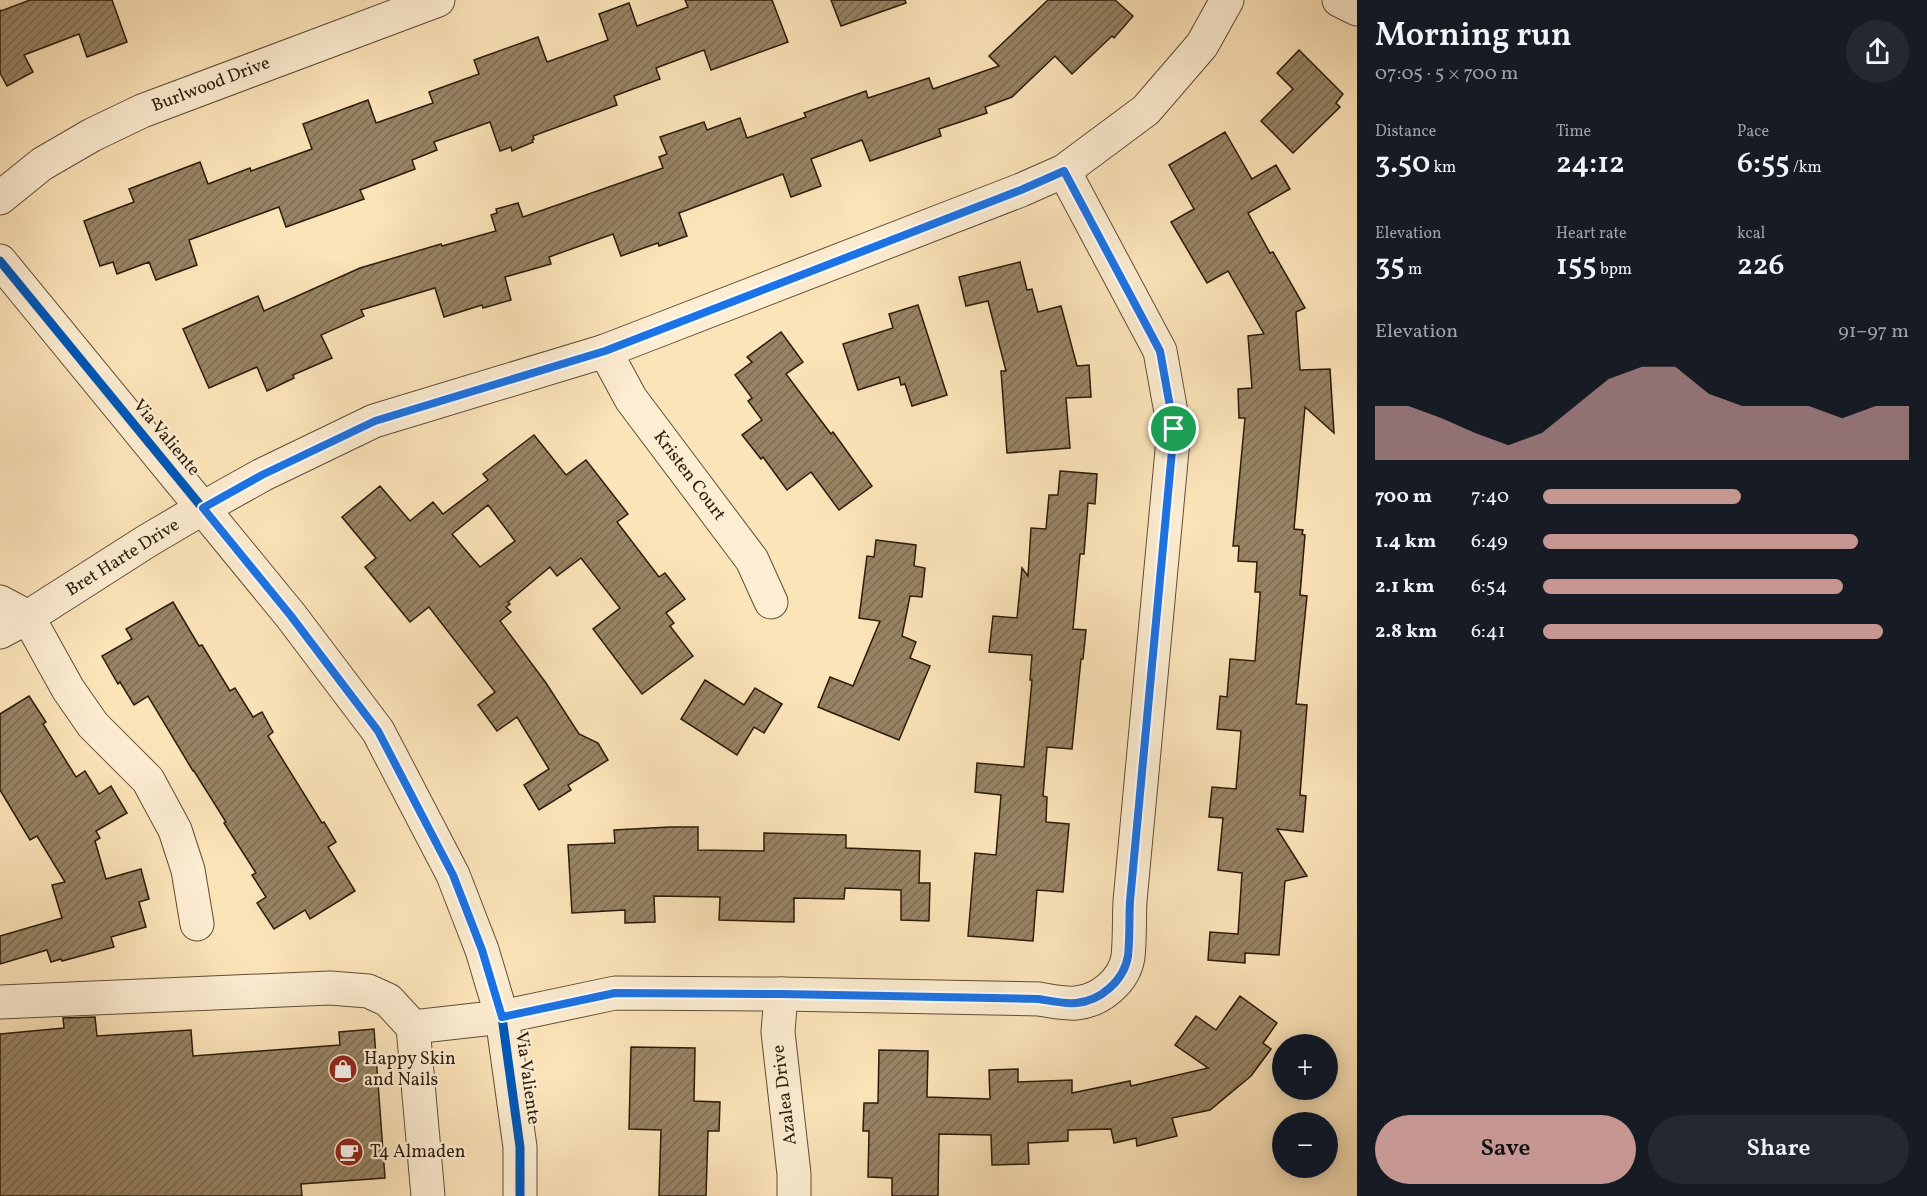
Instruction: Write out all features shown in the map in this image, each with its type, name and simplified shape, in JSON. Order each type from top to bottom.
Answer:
[{"type":"street","name":"Burlwood Drive","points":[[0,198],[42,164],[92,135],[142,111],[438,0]]},
{"type":"street","name":"Bret Harte Drive","points":[[14,625],[203,508],[262,475],[375,421],[605,351],[1021,190],[1064,171],[1146,111],[1202,45],[1227,0]]},
{"type":"street","points":[[1339,0],[1357,9]]},
{"type":"street","points":[[413,1027],[502,1017],[615,993],[1039,999],[1077,1003],[1095,998],[1109,989],[1121,975],[1128,958],[1130,901],[1174,429],[1160,351],[1064,171]]},
{"type":"street","name":"Via Valiente","points":[[0,261],[291,616],[378,731],[453,875],[482,950],[502,1017],[520,1147],[520,1196]]},
{"type":"street","name":"Kristen Court","points":[[605,351],[631,399],[752,560],[771,602]]},
{"type":"street","points":[[0,602],[14,625],[68,689],[93,725],[148,780],[179,840],[188,870],[197,924]]},
{"type":"street","points":[[0,1002],[330,988],[368,991],[388,1000],[413,1027],[428,1196]]},
{"type":"street","name":"Azalea Drive","points":[[781,994],[778,1032],[794,1174],[794,1196]]},
{"type":"building","points":[[30,0],[112,0],[127,42],[87,57],[79,34],[24,55],[33,72],[7,86],[0,73],[0,10]]},
{"type":"building","points":[[685,0],[772,0],[788,42],[711,70],[704,50],[656,68],[660,79],[614,96],[617,105],[533,136],[533,142],[512,151],[511,147],[500,151],[490,122],[434,142],[437,150],[412,160],[415,169],[360,190],[364,199],[286,227],[279,207],[189,240],[197,265],[156,280],[149,262],[117,274],[113,262],[100,266],[84,221],[134,202],[129,189],[200,162],[208,184],[250,168],[251,171],[312,149],[303,124],[368,100],[376,123],[433,103],[429,92],[479,74],[474,60],[538,37],[547,62],[608,40],[599,14],[629,3],[637,26],[688,7]]},
{"type":"building","points":[[831,0],[905,0],[906,3],[841,26]]},
{"type":"building","points":[[1048,0],[1115,0],[1133,16],[1114,38],[1112,36],[1072,74],[1055,56],[1012,97],[985,107],[987,113],[939,129],[941,136],[870,161],[862,140],[811,159],[821,186],[791,197],[783,174],[679,213],[687,236],[659,246],[658,243],[621,256],[613,234],[549,257],[551,264],[505,277],[511,300],[483,308],[482,305],[444,317],[435,288],[361,310],[364,316],[321,335],[332,358],[293,375],[294,378],[267,391],[257,367],[209,388],[183,329],[258,296],[264,311],[360,268],[441,244],[442,246],[496,231],[491,215],[497,213],[496,209],[518,203],[523,217],[663,168],[659,157],[667,154],[660,137],[704,122],[707,130],[740,118],[747,138],[806,117],[804,113],[866,91],[868,98],[929,78],[933,89],[999,66],[989,56]]},
{"type":"building","points":[[1299,50],[1343,94],[1336,103],[1340,107],[1293,153],[1261,121],[1293,89],[1277,73]]},
{"type":"building","points":[[1225,132],[1252,179],[1276,165],[1290,189],[1248,213],[1305,308],[1296,312],[1300,370],[1330,369],[1334,433],[1305,407],[1294,529],[1303,530],[1302,534],[1305,535],[1300,595],[1307,596],[1296,704],[1307,705],[1300,795],[1306,796],[1303,832],[1277,829],[1307,876],[1285,881],[1279,955],[1245,953],[1245,963],[1208,960],[1210,932],[1238,934],[1242,873],[1218,870],[1223,818],[1209,817],[1212,787],[1236,789],[1241,731],[1217,729],[1220,696],[1227,697],[1230,659],[1255,661],[1260,597],[1260,592],[1255,592],[1257,562],[1238,561],[1239,546],[1233,546],[1245,418],[1239,418],[1238,389],[1252,388],[1248,336],[1264,334],[1228,271],[1207,283],[1171,222],[1194,209],[1169,165]]},
{"type":"building","points":[[1020,262],[1027,290],[1032,289],[1038,312],[1061,306],[1077,366],[1089,365],[1091,397],[1066,398],[1070,448],[1007,453],[1001,371],[1006,371],[988,301],[966,306],[959,277]]},
{"type":"building","points":[[918,305],[947,395],[912,406],[905,384],[901,385],[899,377],[858,390],[843,344],[893,328],[889,314]]},
{"type":"building","points":[[781,332],[803,362],[786,374],[831,434],[833,432],[872,486],[839,510],[811,472],[787,490],[763,457],[761,459],[742,435],[762,420],[748,401],[752,398],[735,375],[752,362],[747,357]]},
{"type":"building","points":[[534,435],[566,475],[586,460],[628,514],[617,522],[659,577],[665,573],[685,599],[666,613],[674,623],[670,626],[693,656],[642,694],[593,629],[620,608],[581,558],[557,576],[550,567],[508,602],[510,604],[506,607],[511,612],[500,621],[546,683],[579,734],[598,743],[608,760],[568,785],[571,790],[539,810],[524,785],[549,769],[517,717],[497,731],[478,705],[495,692],[429,607],[410,622],[365,567],[376,558],[342,517],[380,486],[410,521],[433,502],[443,514],[488,480],[483,474]],"holes":[[[488,505],[515,541],[480,567],[452,534]]]},
{"type":"building","points":[[1060,471],[1097,474],[1095,504],[1088,503],[1084,554],[1080,554],[1073,629],[1086,630],[1072,749],[1047,747],[1043,796],[1047,797],[1046,822],[1069,824],[1063,892],[1037,890],[1033,941],[968,936],[975,853],[996,855],[1001,795],[975,792],[977,763],[1024,767],[1032,680],[1030,680],[1032,655],[989,652],[993,616],[1017,618],[1022,568],[1028,576],[1031,528],[1046,529],[1049,495],[1058,495]]},
{"type":"building","points":[[876,540],[916,545],[914,566],[925,568],[922,597],[910,596],[902,636],[916,642],[910,658],[930,666],[899,740],[818,707],[830,677],[853,686],[880,621],[859,618],[867,556],[874,557]]},
{"type":"building","points":[[173,602],[199,646],[202,645],[230,691],[235,688],[253,717],[262,712],[273,732],[268,736],[336,842],[328,847],[355,891],[310,919],[305,910],[274,929],[257,903],[266,897],[252,875],[256,873],[148,696],[134,705],[120,682],[118,684],[102,656],[132,639],[126,629]]},
{"type":"building","points":[[705,680],[744,705],[755,688],[782,704],[764,733],[754,727],[737,755],[681,719]]},
{"type":"building","points":[[29,696],[46,722],[43,724],[76,777],[85,771],[99,794],[111,786],[127,813],[96,831],[100,838],[95,841],[106,879],[141,869],[149,899],[139,902],[146,927],[111,937],[114,947],[62,961],[61,959],[51,962],[47,950],[0,964],[0,936],[62,918],[52,885],[65,882],[37,836],[30,840],[0,790],[0,714]]},
{"type":"building","points":[[698,827],[698,850],[764,851],[764,833],[846,835],[846,848],[920,851],[919,883],[930,883],[929,921],[901,920],[901,890],[845,888],[844,899],[794,898],[794,922],[719,920],[720,897],[654,896],[655,922],[625,923],[625,910],[572,913],[568,845],[615,843],[614,830]]},
{"type":"building","points":[[1240,996],[1277,1023],[1263,1043],[1271,1049],[1251,1076],[1210,1110],[1172,1118],[1177,1136],[1137,1146],[1136,1138],[1114,1143],[1111,1129],[1068,1130],[1068,1141],[1028,1143],[1029,1164],[992,1165],[991,1135],[939,1134],[938,1196],[892,1196],[892,1178],[868,1177],[869,1131],[863,1131],[864,1103],[878,1103],[879,1050],[928,1051],[927,1097],[990,1099],[989,1070],[1018,1069],[1018,1082],[1072,1080],[1072,1093],[1130,1081],[1131,1086],[1208,1068],[1175,1045],[1196,1016],[1216,1030]]},
{"type":"building","points":[[95,1017],[97,1036],[191,1030],[193,1056],[340,1045],[339,1032],[374,1029],[385,1178],[301,1184],[302,1196],[0,1196],[0,1034],[64,1028],[63,1018]]},
{"type":"building","points":[[631,1047],[695,1048],[694,1101],[720,1102],[719,1131],[708,1131],[706,1196],[659,1196],[661,1130],[629,1129]]},
{"type":"cycle path","points":[[502,1017],[615,993],[1039,999],[1076,1003],[1102,994],[1122,974],[1128,957],[1130,901],[1174,429],[1160,351],[1064,171]]},
{"type":"cycle path","points":[[0,261],[291,616],[378,731],[453,875],[482,950],[502,1017],[520,1147],[520,1196]]},
{"type":"place","name":"Happy Skin and Nails","points":[[343,1069]]},
{"type":"place","name":"T4 Almaden","points":[[349,1152]]},
{"type":"route","points":[[1064,171],[1160,351],[1174,429],[1130,901],[1128,958],[1121,975],[1109,989],[1095,998],[1077,1003],[1039,999],[615,993],[502,1017],[482,950],[453,875],[378,731],[291,616],[203,508],[262,475],[375,421],[605,351],[1021,190],[1064,171]]}]
